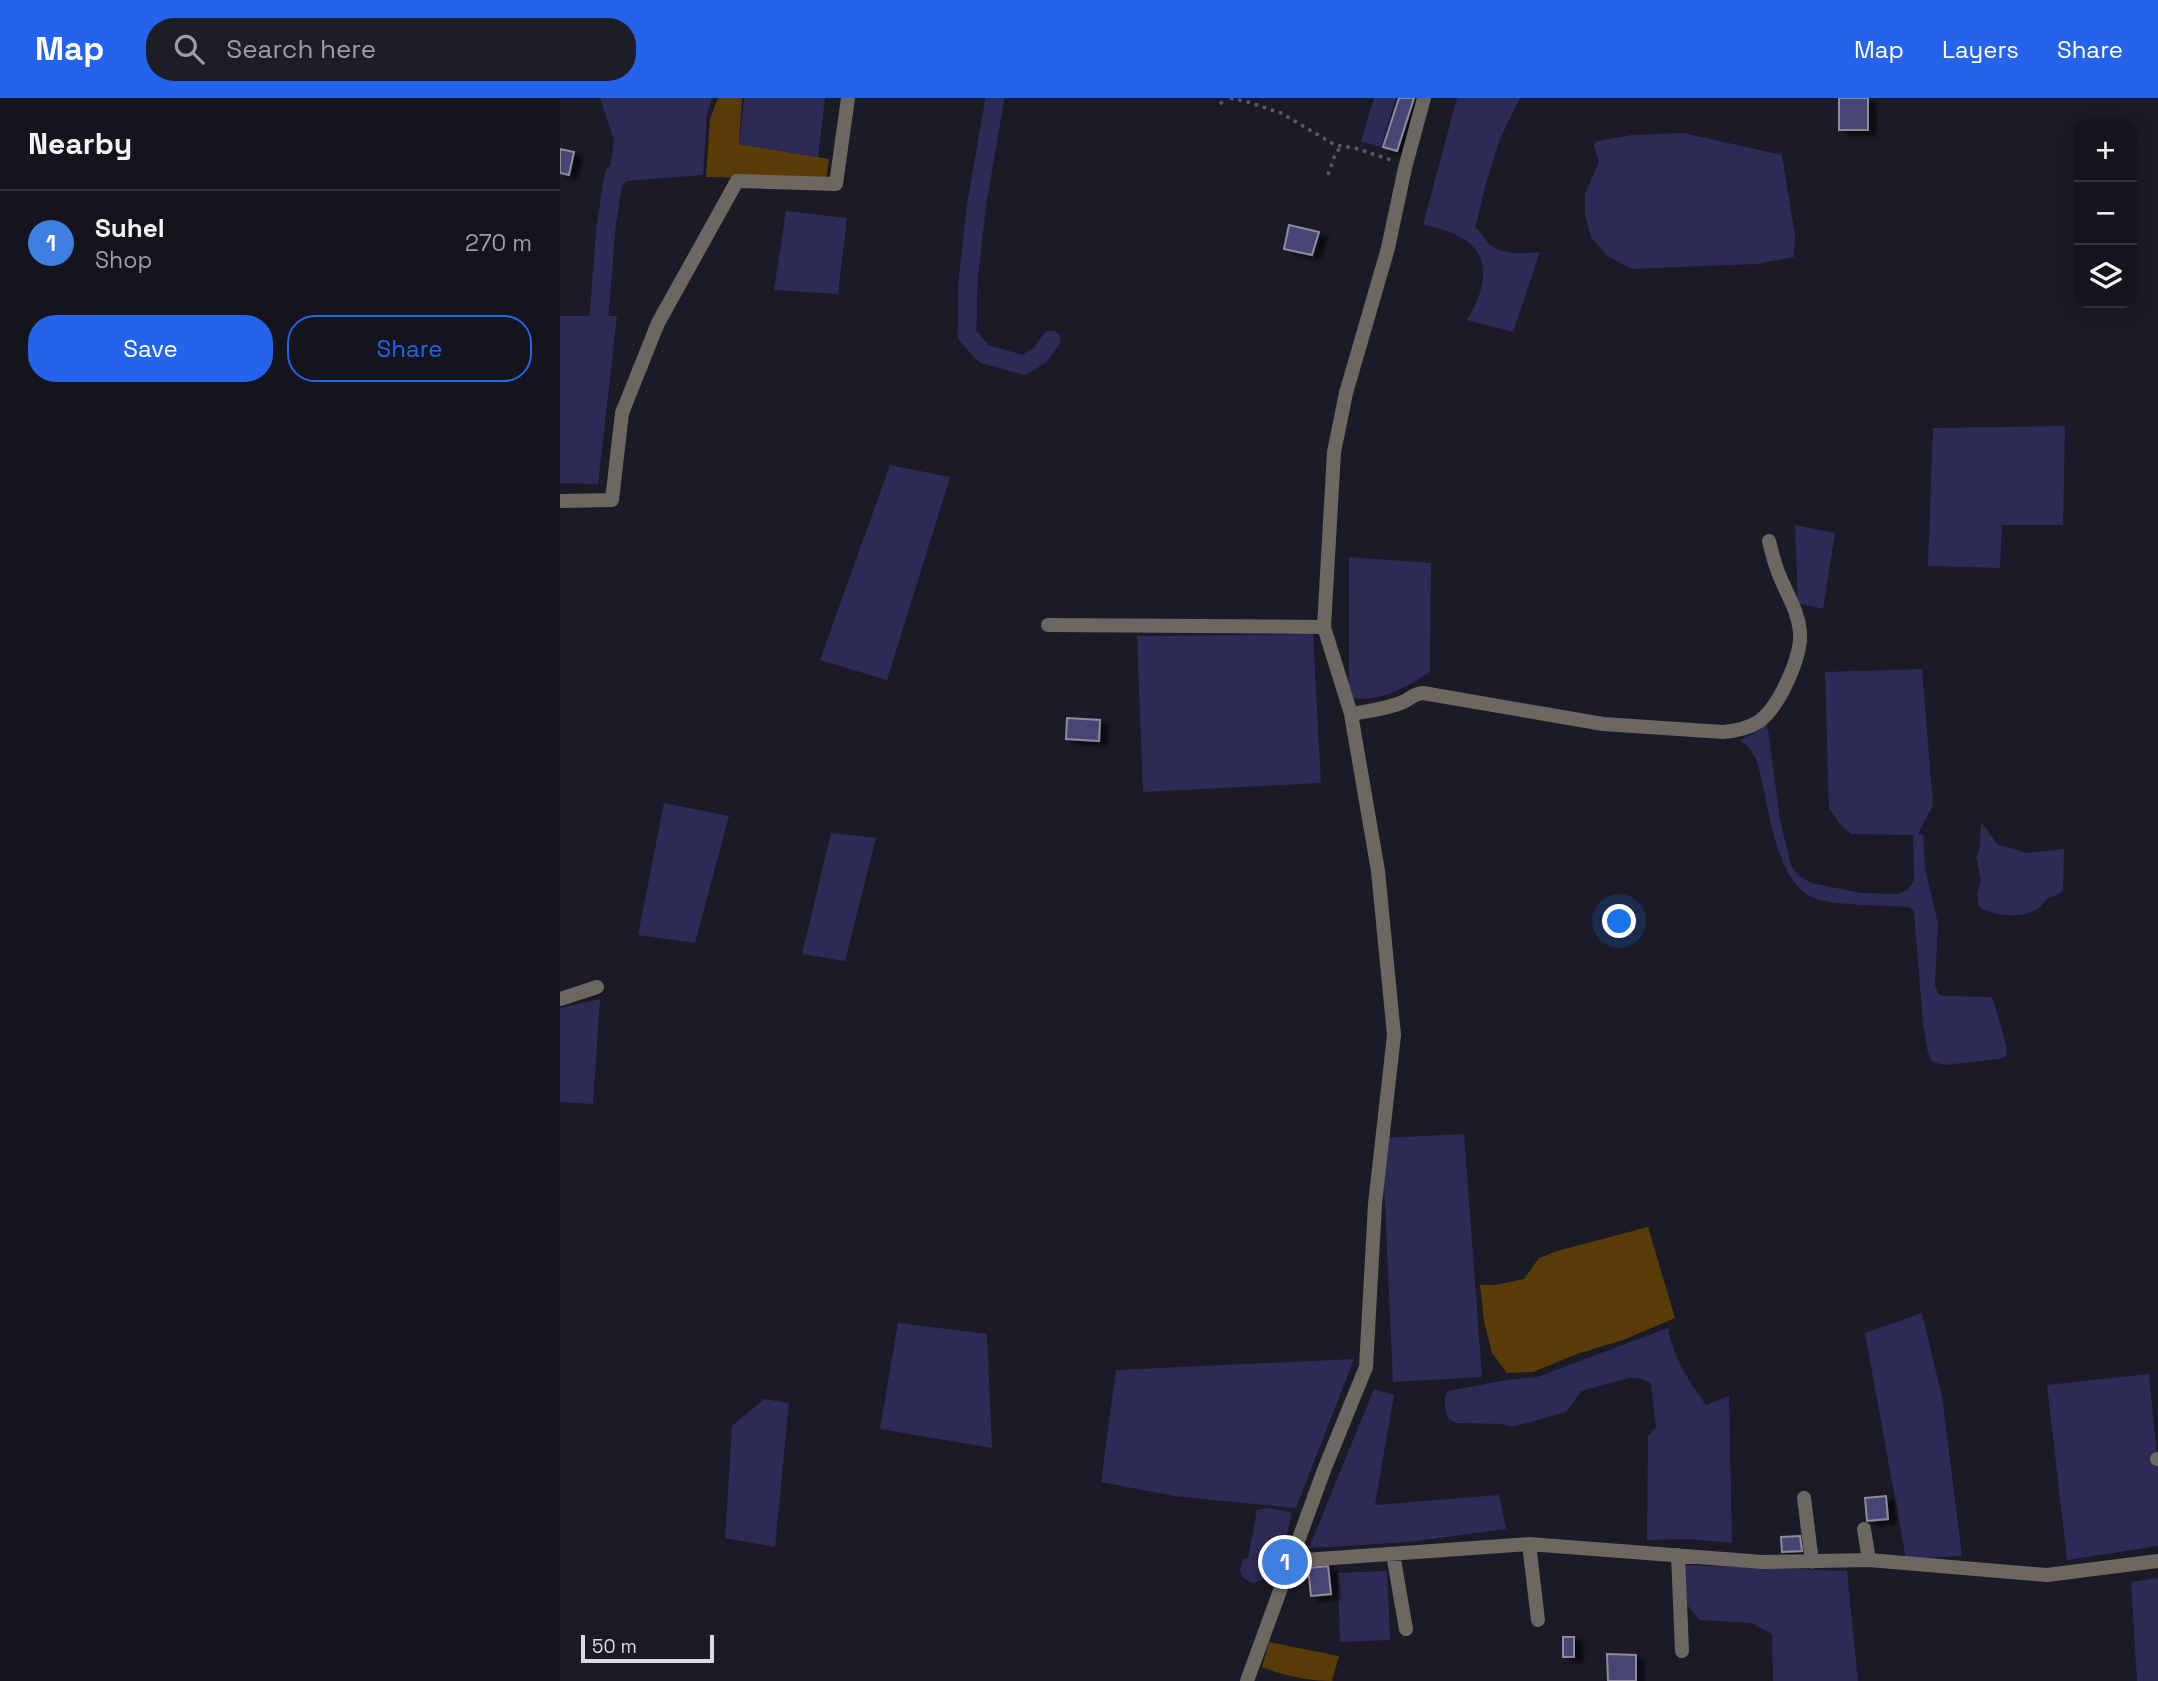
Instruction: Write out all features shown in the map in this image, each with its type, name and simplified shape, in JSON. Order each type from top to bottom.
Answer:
[{"type":"street","points":[[560,501],[612,500],[622,413],[658,323],[737,181],[836,184],[848,98]]},
{"type":"street","points":[[1247,1681],[1324,1470],[1366,1367],[1375,1205],[1394,1035],[1378,871],[1351,714],[1324,627],[1334,452],[1346,393],[1388,248],[1405,168],[1424,98]]},
{"type":"street","points":[[1351,714],[1404,702],[1413,694],[1423,694],[1603,724],[1739,731],[1759,721],[1776,703],[1792,672],[1801,635],[1795,606],[1779,575],[1769,541]]},
{"type":"street","points":[[1048,625],[1324,627]]},
{"type":"street","points":[[560,999],[597,987]]},
{"type":"street","points":[[1804,1497],[1812,1562]]},
{"type":"street","points":[[1864,1529],[1869,1560]]},
{"type":"street","points":[[1291,1561],[1528,1544],[1763,1562],[1869,1560],[2047,1575],[2158,1561]]},
{"type":"street","points":[[1528,1544],[1538,1620]]},
{"type":"street","points":[[1393,1554],[1406,1629]]},
{"type":"street","points":[[1678,1555],[1682,1651]]},
{"type":"path","points":[[1220,104],[1228,98],[1281,113],[1315,135],[1341,146],[1388,158],[1405,168]]},
{"type":"path","points":[[1328,175],[1341,146]]},
{"type":"shaded area","points":[[600,98],[712,98],[707,114],[703,175],[626,181],[612,199],[606,198],[614,140]]},
{"type":"shaded area","points":[[718,98],[742,98],[739,144],[829,159],[826,179],[706,177],[710,119]]},
{"type":"shaded area","points":[[744,98],[825,98],[818,157],[739,144]]},
{"type":"shaded area","points":[[1374,98],[1396,98],[1381,147],[1361,141]]},
{"type":"shaded area","points":[[1457,98],[1520,98],[1499,141],[1475,228],[1490,245],[1501,251],[1540,252],[1513,332],[1467,320],[1482,284],[1480,256],[1472,245],[1460,237],[1423,225]]},
{"type":"shaded area","points":[[1683,133],[1782,155],[1795,236],[1794,257],[1756,264],[1631,269],[1606,255],[1591,237],[1585,216],[1585,194],[1599,162],[1594,145],[1597,141],[1632,135]]},
{"type":"shaded area","points":[[786,211],[847,218],[838,294],[774,290]]},
{"type":"shaded area","points":[[560,316],[617,316],[598,484],[560,483]]},
{"type":"shaded area","points":[[2065,426],[2063,525],[2002,525],[2000,568],[1928,566],[1933,428]]},
{"type":"shaded area","points":[[890,465],[950,477],[887,680],[820,660]]},
{"type":"shaded area","points":[[1795,525],[1835,533],[1823,609],[1798,603]]},
{"type":"shaded area","points":[[1349,557],[1431,563],[1430,672],[1401,689],[1382,696],[1349,698]]},
{"type":"shaded area","points":[[1313,634],[1321,783],[1143,792],[1137,636]]},
{"type":"shaded area","points":[[1922,669],[1933,805],[1918,834],[1923,834],[1925,868],[1938,924],[1935,985],[1938,994],[1944,996],[1991,997],[2007,1048],[2006,1056],[2000,1059],[1944,1065],[1933,1062],[1928,1053],[1923,1024],[1914,911],[1909,907],[1827,901],[1802,891],[1782,859],[1756,759],[1740,740],[1756,732],[1767,722],[1780,820],[1791,865],[1799,876],[1811,883],[1861,893],[1897,894],[1907,890],[1914,881],[1913,835],[1851,834],[1829,808],[1825,672]]},
{"type":"shaded area","points":[[664,803],[729,816],[695,943],[638,935]]},
{"type":"shaded area","points":[[1981,822],[1997,844],[2027,853],[2064,849],[2063,890],[2037,909],[2024,914],[2000,914],[1979,907],[1977,894],[1981,880],[1976,857],[1980,847]]},
{"type":"shaded area","points":[[831,833],[876,838],[845,961],[802,954]]},
{"type":"shaded area","points":[[600,999],[593,1104],[560,1102],[560,1008]]},
{"type":"shaded area","points":[[1464,1134],[1482,1377],[1393,1382],[1382,1138]]},
{"type":"shaded area","points":[[1648,1227],[1675,1318],[1533,1372],[1507,1373],[1492,1353],[1484,1321],[1480,1285],[1524,1279],[1539,1258]]},
{"type":"shaded area","points":[[1922,1313],[1942,1397],[1962,1556],[1906,1559],[1865,1333]]},
{"type":"shaded area","points":[[898,1323],[987,1334],[992,1448],[880,1429]]},
{"type":"shaded area","points":[[1668,1328],[1678,1359],[1706,1405],[1729,1396],[1732,1543],[1691,1539],[1647,1540],[1648,1436],[1656,1427],[1651,1383],[1640,1378],[1629,1378],[1581,1391],[1566,1412],[1512,1427],[1502,1424],[1456,1423],[1449,1419],[1445,1409],[1445,1396],[1448,1391],[1537,1377]]},
{"type":"shaded area","points":[[1354,1359],[1296,1508],[1174,1496],[1101,1482],[1116,1370]]},
{"type":"shaded area","points":[[2149,1374],[2158,1466],[2158,1546],[2067,1560],[2047,1385]]},
{"type":"shaded area","points":[[1374,1389],[1394,1395],[1375,1505],[1499,1495],[1506,1529],[1409,1542],[1309,1548]]},
{"type":"shaded area","points":[[764,1399],[789,1403],[775,1547],[725,1538],[732,1426]]},
{"type":"shaded area","points":[[1269,1508],[1292,1513],[1276,1565],[1262,1580],[1252,1583],[1242,1577],[1240,1570],[1243,1559],[1248,1558],[1257,1510]]},
{"type":"shaded area","points":[[1685,1565],[1847,1571],[1858,1681],[1773,1681],[1772,1634],[1751,1623],[1700,1620],[1683,1600]]},
{"type":"shaded area","points":[[1387,1571],[1390,1640],[1340,1642],[1338,1573]]},
{"type":"shaded area","points":[[2158,1578],[2158,1681],[2137,1681],[2131,1582]]},
{"type":"shaded area","points":[[1269,1642],[1339,1656],[1332,1681],[1296,1677],[1262,1667]]},
{"type":"building","points":[[1399,98],[1414,98],[1397,151],[1383,147]]},
{"type":"building","points":[[1839,98],[1868,98],[1868,130],[1839,130]]},
{"type":"building","points":[[560,149],[574,152],[569,175],[560,173]]},
{"type":"building","points":[[1289,225],[1319,232],[1312,255],[1284,249]]},
{"type":"building","points":[[1067,718],[1100,720],[1099,741],[1066,739]]},
{"type":"building","points":[[1886,1496],[1888,1519],[1867,1521],[1865,1498]]},
{"type":"building","points":[[1800,1536],[1802,1551],[1782,1552],[1781,1537]]},
{"type":"building","points":[[1328,1566],[1331,1594],[1311,1596],[1308,1568]]},
{"type":"building","points":[[1563,1637],[1574,1637],[1574,1657],[1563,1657]]},
{"type":"building","points":[[1607,1654],[1636,1655],[1636,1681],[1608,1681]]},
{"type":"waterway","points":[[995,98],[977,202],[968,280],[967,335],[984,354],[1024,365],[1040,355],[1051,340]]},
{"type":"waterway","points":[[599,316],[606,227],[614,175]]},
{"type":"place","name":"Suhel","points":[[1285,1562]]}]
